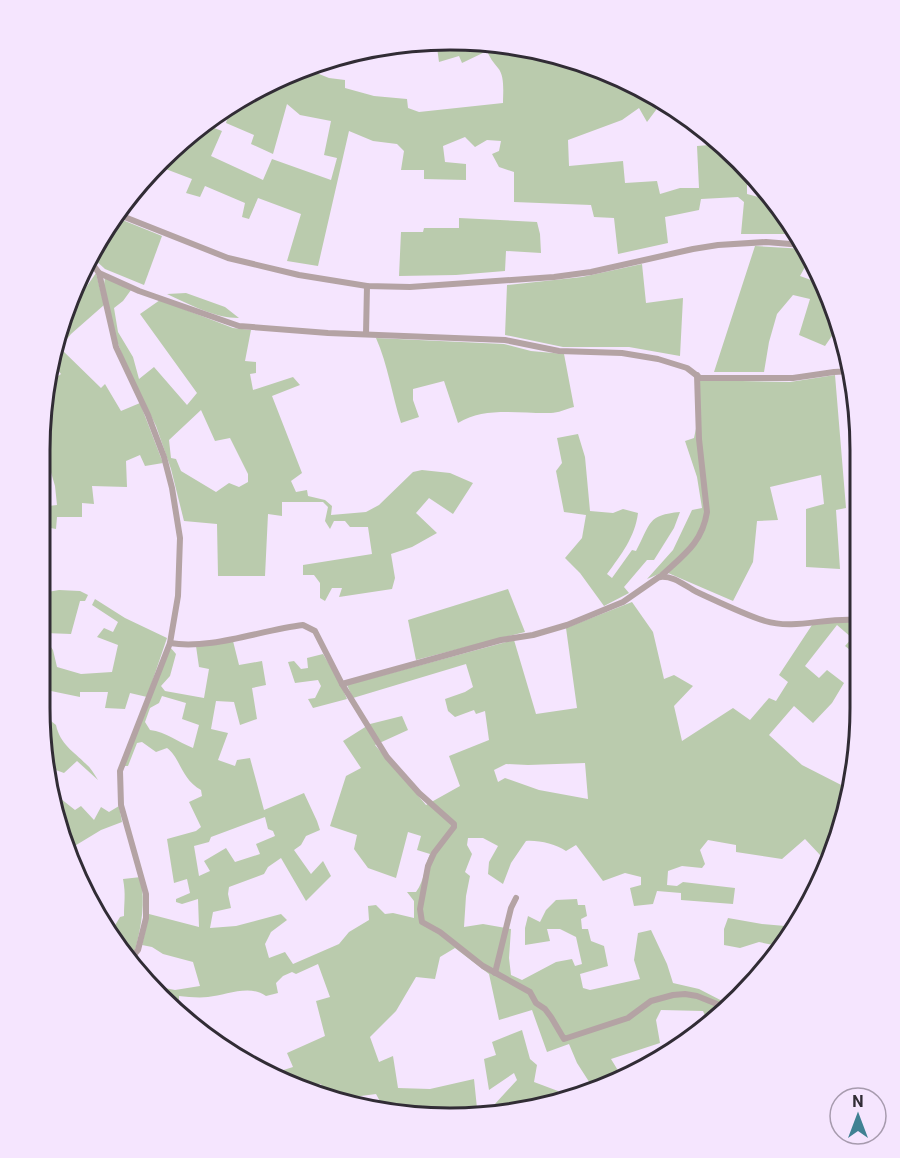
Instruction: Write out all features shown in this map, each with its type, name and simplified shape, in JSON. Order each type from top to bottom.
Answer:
[{"type":"street","points":[[125,216],[228,258],[299,275],[368,286],[410,287],[554,277],[591,272],[718,245],[766,242],[793,244]]},
{"type":"street","points":[[94,267],[99,273],[116,347],[159,444],[172,488],[180,549],[178,596],[170,643],[120,771],[121,805],[146,894],[146,918],[138,950],[134,955]]},
{"type":"street","points":[[99,273],[139,291],[239,326],[309,332],[505,340],[559,351],[622,353],[658,359],[687,368],[700,378],[794,378],[843,372]]},
{"type":"street","points":[[366,334],[368,286]]},
{"type":"street","points":[[342,684],[501,640],[533,635],[567,625],[623,602],[659,577],[692,548],[707,512],[699,439],[697,375]]},
{"type":"street","points":[[659,577],[668,577],[696,592],[766,621],[802,623],[832,619],[850,620]]},
{"type":"street","points":[[170,643],[218,641],[303,625],[315,631],[342,684],[402,776],[454,824],[428,866],[420,909],[422,922],[440,932],[474,959],[530,992],[536,1003],[551,1017],[564,1039],[628,1018],[651,1001],[673,995],[697,996],[718,1005]]},
{"type":"street","points":[[495,972],[511,908],[516,898]]},
{"type":"green space","points":[[437,50],[487,51],[462,63],[459,56],[439,62]]},
{"type":"green space","points":[[487,51],[554,63],[603,80],[657,107],[647,122],[639,108],[622,120],[568,140],[569,166],[623,161],[625,183],[657,181],[660,194],[680,188],[699,188],[697,146],[709,145],[750,185],[747,185],[747,194],[761,198],[787,234],[741,234],[744,202],[738,197],[701,199],[699,210],[665,217],[668,243],[618,254],[614,218],[594,217],[591,205],[514,202],[514,172],[499,167],[492,154],[499,151],[501,141],[487,140],[475,147],[465,137],[443,146],[445,162],[466,164],[466,180],[424,179],[424,170],[401,170],[404,151],[397,144],[373,141],[349,131],[318,266],[287,261],[301,214],[258,198],[249,219],[242,217],[245,203],[205,186],[200,197],[186,193],[192,179],[165,169],[213,127],[222,131],[211,156],[263,180],[272,159],[331,180],[337,158],[324,155],[331,121],[300,115],[287,104],[273,154],[251,144],[254,135],[226,123],[228,116],[273,91],[316,73],[329,78],[345,80],[345,88],[374,96],[407,99],[408,108],[419,112],[503,103],[502,75]]},
{"type":"green space","points":[[459,218],[537,222],[541,253],[506,251],[505,271],[399,276],[401,232],[423,232],[424,228],[459,228]]},
{"type":"green space","points":[[122,220],[162,236],[144,285],[105,269],[97,262]]},
{"type":"green space","points":[[755,246],[796,248],[805,266],[800,276],[812,281],[833,334],[825,346],[799,335],[810,299],[793,295],[777,314],[764,372],[714,372]]},
{"type":"green space","points":[[642,264],[646,303],[683,298],[680,356],[629,347],[563,347],[505,335],[507,285],[582,277]]},
{"type":"green space","points":[[96,273],[104,305],[64,343],[71,321],[81,295]]},
{"type":"green space","points":[[105,277],[131,290],[114,308],[118,332],[133,357],[139,379],[154,367],[187,405],[197,393],[140,314],[160,300],[233,328],[251,330],[245,361],[256,362],[256,373],[250,374],[253,390],[293,377],[300,385],[272,396],[302,473],[291,481],[296,492],[307,490],[308,496],[325,500],[332,506],[331,515],[366,512],[379,505],[413,472],[422,470],[450,473],[473,483],[453,514],[429,498],[416,513],[437,533],[412,547],[391,554],[395,578],[392,589],[339,597],[342,588],[332,588],[325,601],[320,598],[320,583],[314,575],[303,575],[303,565],[372,554],[368,527],[350,527],[345,521],[334,521],[330,529],[325,521],[328,507],[323,502],[282,502],[282,516],[268,514],[265,576],[218,576],[217,524],[184,521],[171,469],[156,426],[128,370],[117,341],[104,285]],"holes":[[[201,410],[215,441],[230,438],[248,474],[248,482],[239,487],[229,483],[216,492],[181,471],[176,459],[171,458],[169,440]]]},
{"type":"green space","points":[[186,293],[225,307],[239,318],[211,313],[167,294]]},
{"type":"green space","points":[[376,338],[504,344],[531,351],[564,354],[574,407],[554,413],[480,414],[458,423],[444,381],[413,389],[413,400],[419,417],[401,423]]},
{"type":"green space","points":[[62,350],[101,388],[105,384],[121,411],[140,403],[163,463],[145,466],[140,455],[126,461],[127,487],[92,486],[94,504],[82,503],[82,517],[57,517],[56,529],[50,528],[50,506],[57,505],[50,469],[50,424],[56,377],[61,374],[58,370]]},
{"type":"green space","points":[[835,375],[846,508],[836,510],[840,569],[806,567],[806,509],[824,504],[821,475],[770,487],[778,520],[757,521],[753,562],[733,601],[668,573],[661,573],[647,579],[673,550],[692,510],[702,508],[697,477],[685,441],[694,438],[698,419],[697,380],[790,382]]},
{"type":"green space","points":[[578,434],[585,457],[590,511],[613,513],[623,509],[638,513],[631,538],[607,574],[612,578],[632,550],[636,551],[651,522],[661,515],[680,512],[674,528],[654,560],[647,560],[624,587],[629,593],[604,606],[580,573],[565,558],[582,538],[586,515],[564,512],[556,471],[562,463],[557,438]]},
{"type":"green space","points":[[508,589],[525,632],[416,660],[408,620]]},
{"type":"green space","points":[[80,591],[88,595],[85,601],[80,601],[71,634],[50,633],[50,592]]},
{"type":"green space","points":[[95,599],[125,618],[167,638],[147,697],[130,693],[125,709],[105,708],[108,692],[80,692],[80,697],[51,691],[50,694],[50,646],[57,667],[81,674],[112,672],[118,645],[97,637],[104,628],[113,632],[118,622],[92,605]]},
{"type":"green space","points":[[632,602],[653,632],[664,679],[674,675],[693,686],[674,706],[682,741],[733,708],[750,720],[769,698],[776,701],[788,682],[779,675],[812,625],[829,620],[850,622],[850,636],[837,625],[805,666],[819,678],[827,670],[844,683],[832,703],[813,723],[794,706],[769,735],[802,765],[843,786],[837,812],[820,862],[821,856],[805,839],[782,859],[736,852],[736,845],[708,840],[700,850],[705,864],[702,868],[682,866],[668,871],[667,885],[677,886],[683,882],[735,888],[733,904],[681,900],[681,893],[657,891],[653,904],[634,906],[630,888],[641,885],[641,877],[625,873],[603,881],[576,845],[566,851],[547,843],[526,841],[511,863],[503,884],[488,874],[489,862],[498,846],[483,838],[468,838],[467,845],[472,854],[465,872],[470,876],[464,927],[483,924],[511,929],[509,958],[511,975],[522,980],[556,962],[572,959],[575,966],[582,964],[576,937],[560,929],[547,929],[550,941],[525,945],[528,916],[540,922],[546,910],[556,900],[577,899],[578,905],[585,905],[587,916],[581,919],[582,929],[588,929],[591,941],[604,946],[608,966],[580,974],[583,988],[590,990],[640,979],[634,960],[638,933],[651,930],[673,983],[699,989],[722,1001],[705,1016],[703,1011],[661,1010],[656,1020],[660,1043],[611,1059],[618,1071],[590,1083],[577,1063],[569,1044],[547,1052],[532,1010],[499,1020],[489,974],[455,948],[440,957],[435,979],[416,977],[396,1011],[370,1037],[379,1062],[393,1056],[398,1088],[430,1089],[474,1079],[477,1108],[424,1108],[381,1102],[376,1094],[354,1097],[346,1095],[281,1071],[293,1067],[287,1053],[325,1036],[316,1001],[330,997],[318,964],[296,974],[292,972],[283,976],[276,983],[278,993],[266,996],[253,991],[238,991],[208,997],[179,996],[179,1002],[164,988],[175,990],[200,986],[193,962],[163,954],[152,947],[142,945],[149,914],[199,927],[198,899],[182,904],[176,902],[176,899],[190,893],[187,879],[174,883],[167,839],[196,831],[201,827],[189,802],[202,796],[201,790],[189,780],[167,748],[156,752],[142,742],[137,743],[128,766],[124,766],[170,647],[176,654],[170,676],[161,686],[165,691],[204,698],[209,669],[199,667],[196,646],[233,641],[239,665],[262,661],[266,685],[252,688],[257,719],[240,725],[234,702],[216,701],[211,729],[228,733],[218,760],[235,766],[237,760],[250,758],[264,810],[304,793],[320,830],[306,836],[301,845],[294,850],[311,874],[323,861],[331,876],[306,901],[281,858],[268,867],[264,874],[229,887],[231,908],[213,912],[210,928],[236,926],[281,914],[287,920],[271,932],[265,944],[269,958],[285,952],[293,964],[339,944],[349,932],[369,920],[368,906],[376,905],[385,914],[393,913],[414,918],[414,901],[407,892],[416,892],[430,854],[417,850],[421,836],[408,832],[396,878],[368,868],[354,849],[357,835],[330,826],[346,776],[361,768],[343,741],[370,724],[402,716],[408,730],[375,745],[426,805],[460,786],[449,756],[489,740],[485,711],[476,714],[474,710],[455,717],[448,711],[445,699],[473,687],[466,664],[353,698],[347,685],[514,640],[536,714],[577,708],[566,628]],"holes":[[[162,696],[186,703],[182,719],[199,725],[193,748],[167,735],[150,730],[145,722],[150,708],[159,703]],[[585,763],[588,799],[539,790],[505,778],[498,782],[494,770],[506,764]],[[265,817],[268,829],[273,831],[275,836],[256,844],[260,854],[235,862],[226,848],[204,861],[210,871],[199,876],[194,846],[209,842],[211,837]]]},
{"type":"green space","points":[[850,640],[850,650],[845,646]]},
{"type":"green space","points":[[323,654],[347,699],[313,708],[308,699],[315,698],[321,686],[318,680],[295,683],[288,662],[294,661],[301,669],[308,668],[307,658]]},
{"type":"green space","points":[[50,708],[51,721],[56,725],[64,742],[89,767],[98,780],[77,761],[64,773],[54,770],[50,734]]},
{"type":"green space","points":[[60,798],[75,810],[81,806],[94,820],[101,807],[109,812],[119,806],[122,822],[101,830],[74,846]]},
{"type":"green space","points":[[141,877],[143,905],[141,923],[135,951],[132,952],[114,927],[120,917],[124,916],[123,879]]},
{"type":"green space","points":[[728,918],[786,926],[773,945],[759,942],[740,948],[724,945],[724,929]]},
{"type":"green space","points":[[522,1030],[530,1059],[537,1065],[534,1082],[558,1091],[557,1094],[493,1106],[517,1080],[514,1073],[489,1090],[484,1059],[496,1055],[492,1042]]}]
